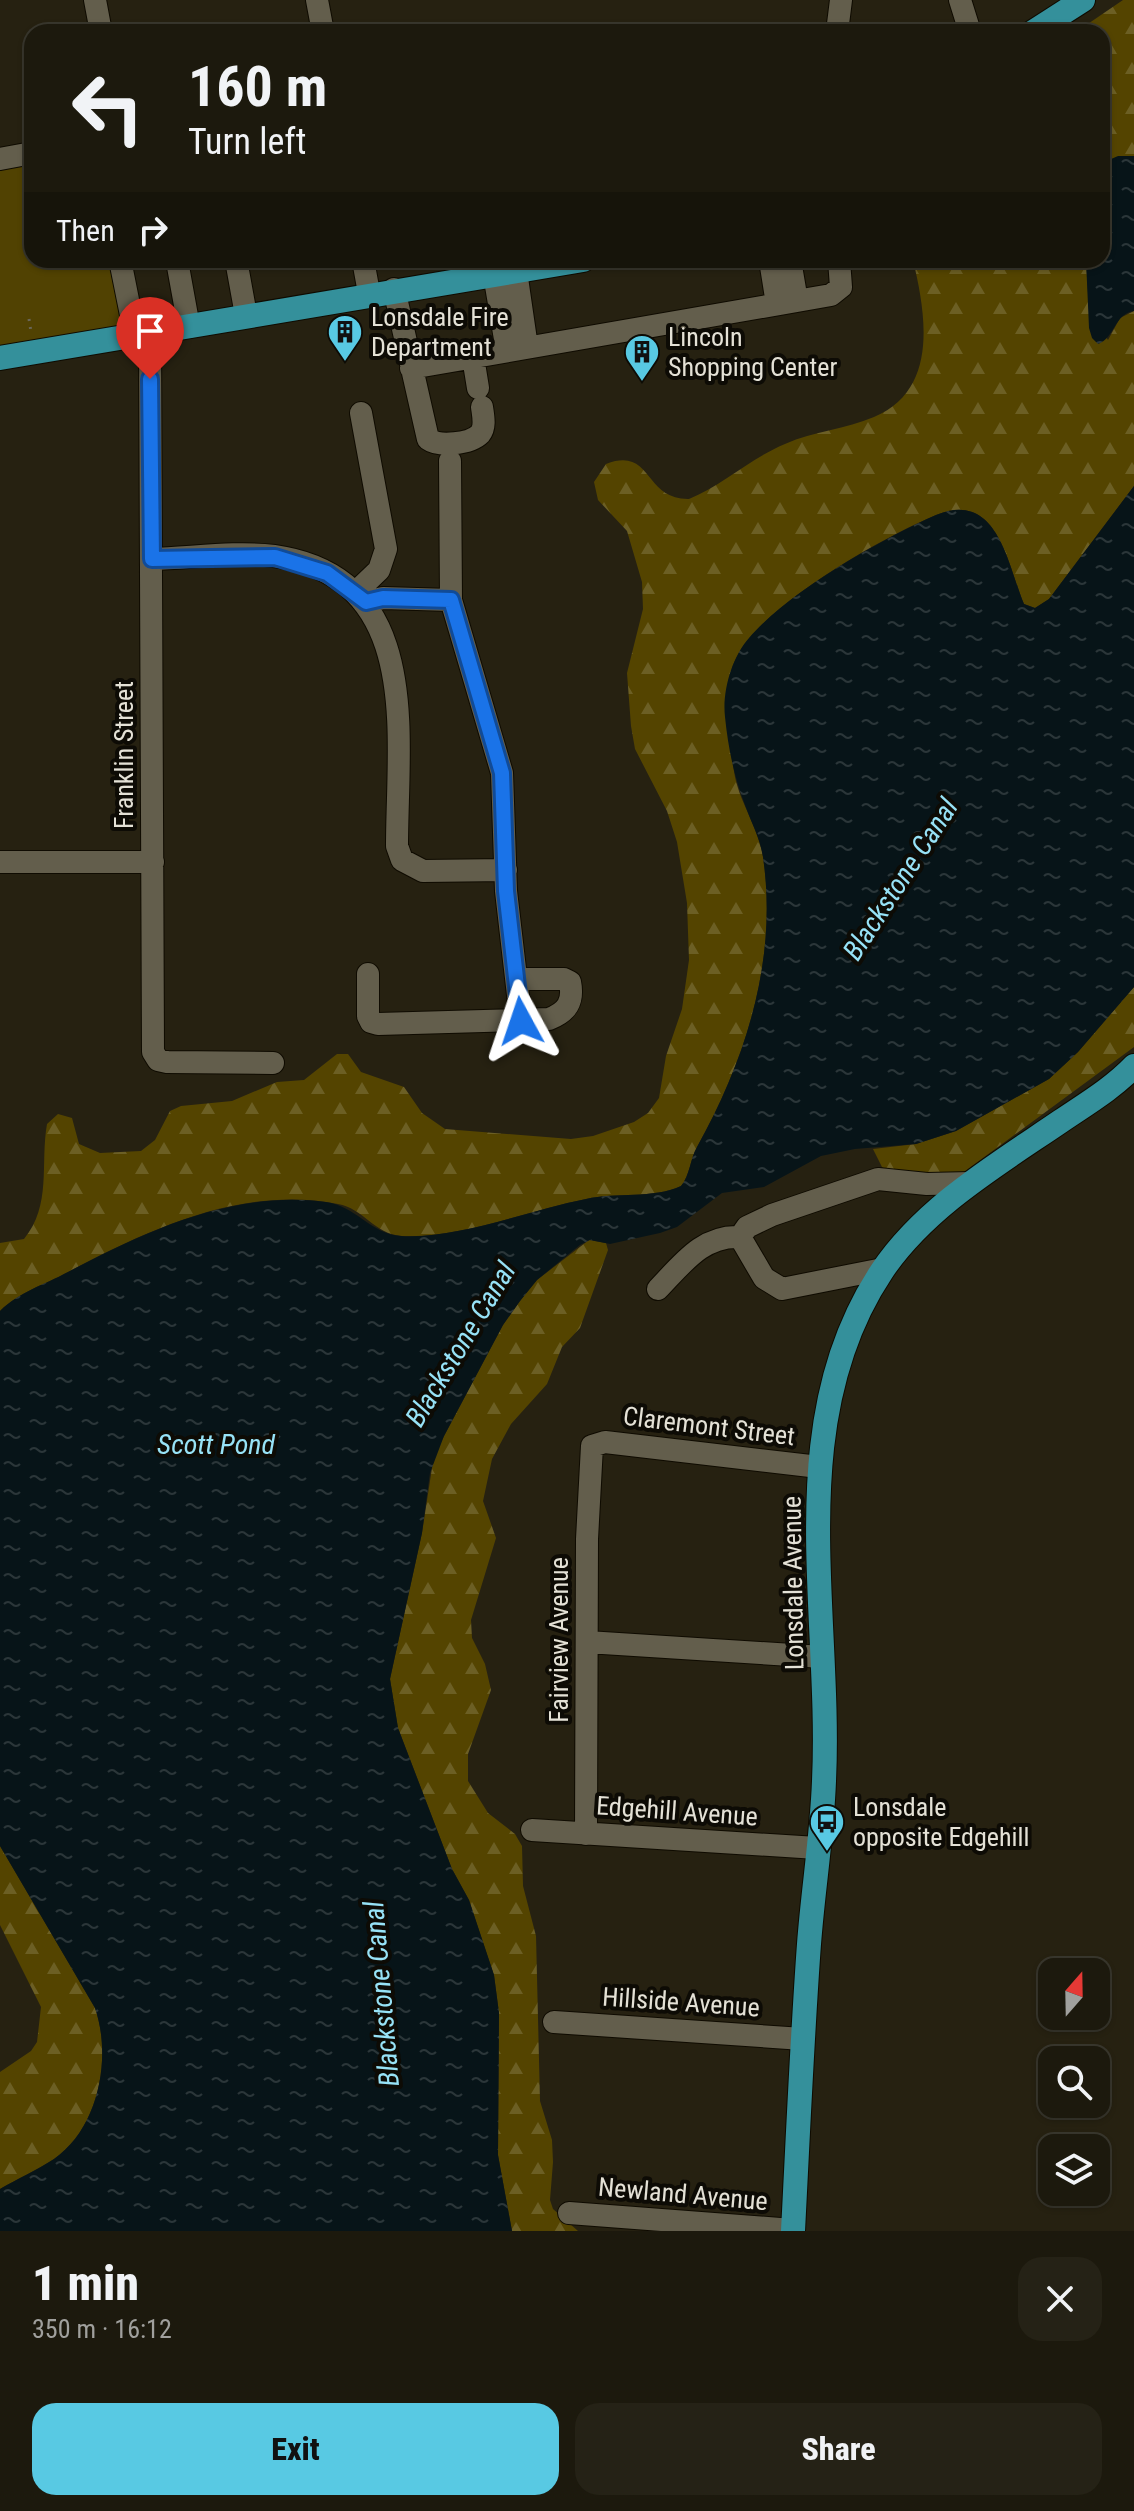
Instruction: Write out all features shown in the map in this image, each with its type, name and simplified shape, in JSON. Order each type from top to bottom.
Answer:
[{"type":"main road","points":[[1044,24],[1073,3]]},
{"type":"main road","points":[[0,358],[382,291],[535,268]]},
{"type":"main road","name":"Lonsdale Avenue","points":[[793,2231],[803,2039],[824,1782],[819,1467],[825,1417],[838,1365],[853,1322],[883,1269],[900,1247],[971,1183],[1132,1073]]},
{"type":"street","points":[[95,0],[100,24]]},
{"type":"street","points":[[317,0],[322,24]]},
{"type":"street","points":[[838,24],[841,0]]},
{"type":"street","points":[[960,0],[968,24]]},
{"type":"street","points":[[0,159],[24,154]]},
{"type":"street","name":"Franklin Street","points":[[122,268],[142,334],[152,559],[153,1052],[158,1060],[273,1063]]},
{"type":"street","points":[[178,268],[189,327]]},
{"type":"street","points":[[237,268],[246,315]]},
{"type":"street","points":[[368,268],[382,291],[411,368],[426,433],[432,443],[469,439],[480,434],[483,426],[473,357]]},
{"type":"street","points":[[773,268],[787,302]]},
{"type":"street","points":[[787,302],[789,268]]},
{"type":"street","points":[[411,368],[836,293],[842,281],[840,268]]},
{"type":"street","points":[[505,273],[517,349]]},
{"type":"street","points":[[360,598],[379,570],[386,549],[361,413]]},
{"type":"street","points":[[450,461],[451,600],[502,773],[506,870],[521,1021]]},
{"type":"street","points":[[152,559],[275,557],[327,573],[360,598],[387,643],[393,670],[397,699],[397,846],[402,860],[423,871],[506,870]]},
{"type":"street","points":[[360,598],[451,600]]},
{"type":"street","points":[[0,862],[153,862]]},
{"type":"street","points":[[368,974],[371,1022],[521,1021],[563,1014],[572,992],[570,982],[564,979],[517,979]]},
{"type":"street","points":[[740,1237],[747,1227],[772,1215],[878,1179],[927,1184],[971,1183]]},
{"type":"street","points":[[658,1289],[698,1248],[722,1236],[740,1237]]},
{"type":"street","points":[[740,1237],[764,1278],[782,1289],[883,1269]]},
{"type":"street","name":"Claremont Street","points":[[592,1446],[605,1442],[819,1467]]},
{"type":"street","name":"Fairview Avenue","points":[[586,1834],[587,1539],[592,1446]]},
{"type":"street","points":[[587,1642],[823,1657]]},
{"type":"street","name":"Edgehill Avenue","points":[[532,1830],[817,1848]]},
{"type":"street","name":"Hillside Avenue","points":[[554,2022],[803,2039]]},
{"type":"street","name":"Newland Avenue","points":[[569,2213],[793,2231]]},
{"type":"path","points":[[29,319],[32,340]]},
{"type":"shaded area","points":[[24,166],[24,268],[110,268],[123,329],[0,348],[0,170]]},
{"type":"green space","points":[[1123,0],[1134,0],[1134,156],[1110,161],[1110,24],[1088,24]]},
{"type":"green space","points":[[915,268],[1086,268],[1089,311],[1108,340],[1120,318],[1134,311],[1134,486],[1049,599],[1035,608],[1024,604],[1005,552],[987,522],[974,513],[957,510],[936,515],[854,557],[793,598],[747,642],[730,676],[727,720],[735,777],[763,857],[766,933],[762,970],[754,1007],[730,1079],[681,1186],[659,1193],[586,1199],[470,1229],[424,1236],[392,1234],[355,1210],[338,1204],[302,1200],[232,1206],[198,1215],[131,1241],[24,1294],[0,1311],[0,1243],[24,1239],[33,1226],[42,1198],[47,1124],[58,1114],[72,1118],[79,1144],[100,1153],[141,1151],[155,1140],[170,1111],[181,1106],[232,1101],[277,1082],[304,1080],[337,1054],[348,1054],[361,1072],[404,1087],[422,1113],[445,1129],[571,1139],[593,1136],[634,1122],[648,1113],[659,1098],[666,1056],[682,1009],[689,960],[687,903],[677,842],[667,811],[635,749],[631,726],[627,673],[643,609],[642,582],[627,531],[598,500],[594,482],[606,464],[621,460],[641,467],[663,491],[674,497],[689,499],[785,444],[874,417],[895,405],[909,389],[918,370],[923,349],[922,304]]},
{"type":"green space","points":[[1134,987],[1134,1047],[957,1177],[900,1179],[882,1167],[873,1149],[916,1144],[956,1131],[1049,1079],[1078,1052]]},
{"type":"green space","points":[[589,1240],[606,1243],[608,1250],[580,1328],[562,1347],[547,1384],[511,1424],[492,1459],[483,1501],[496,1538],[471,1620],[472,1638],[485,1664],[491,1690],[468,1754],[468,1781],[488,1813],[515,1834],[522,1846],[523,1886],[536,1936],[540,2101],[552,2140],[550,2200],[553,2209],[578,2231],[512,2231],[498,2155],[499,2013],[494,1975],[469,1900],[452,1869],[398,1728],[390,1679],[422,1533],[434,1455],[503,1325],[520,1301],[537,1280]]},
{"type":"green space","points":[[0,1846],[95,2008],[102,2048],[98,2090],[82,2129],[54,2159],[0,2189],[0,2072],[31,2051],[37,2042],[41,2007],[0,1925]]},
{"type":"water","points":[[1134,156],[1134,311],[1122,317],[1108,337],[1098,344],[1089,328],[1086,268],[1110,268],[1110,160]]},
{"type":"water","name":"Scott Pond","points":[[1134,486],[1134,987],[1078,1052],[1049,1079],[956,1131],[916,1144],[855,1149],[821,1156],[764,1187],[722,1193],[677,1227],[610,1244],[590,1240],[580,1245],[537,1280],[503,1325],[444,1436],[430,1473],[422,1533],[390,1679],[398,1728],[452,1869],[469,1900],[494,1975],[499,2013],[498,2155],[512,2231],[0,2231],[0,2189],[54,2159],[82,2129],[98,2090],[102,2048],[95,2008],[0,1846],[0,1311],[24,1294],[129,1242],[192,1217],[225,1208],[258,1202],[326,1202],[346,1209],[390,1234],[423,1236],[470,1229],[586,1199],[659,1193],[681,1186],[730,1079],[754,1007],[762,970],[766,933],[763,857],[735,773],[724,707],[733,664],[743,646],[766,620],[836,568],[914,525],[957,510],[974,513],[987,522],[1005,552],[1024,604],[1035,608],[1049,599]]},
{"type":"place","name":"Lonsdale Fire Department","points":[[345,363]]},
{"type":"place","name":"Lincoln Shopping Center","points":[[642,383]]},
{"type":"place","name":"Lonsdale opposite Edgehill","points":[[827,1853]]},
{"type":"route","points":[[150,379],[152,559],[275,557],[327,573],[366,602],[383,598],[451,600],[457,629],[502,773],[506,891],[521,1021]]},
{"type":"water label","name":"Blackstone Canal","points":[[900,879]]},
{"type":"water label","name":"Blackstone Canal","points":[[460,1344]]},
{"type":"water label","name":"Blackstone Canal","points":[[381,1994]]}]
